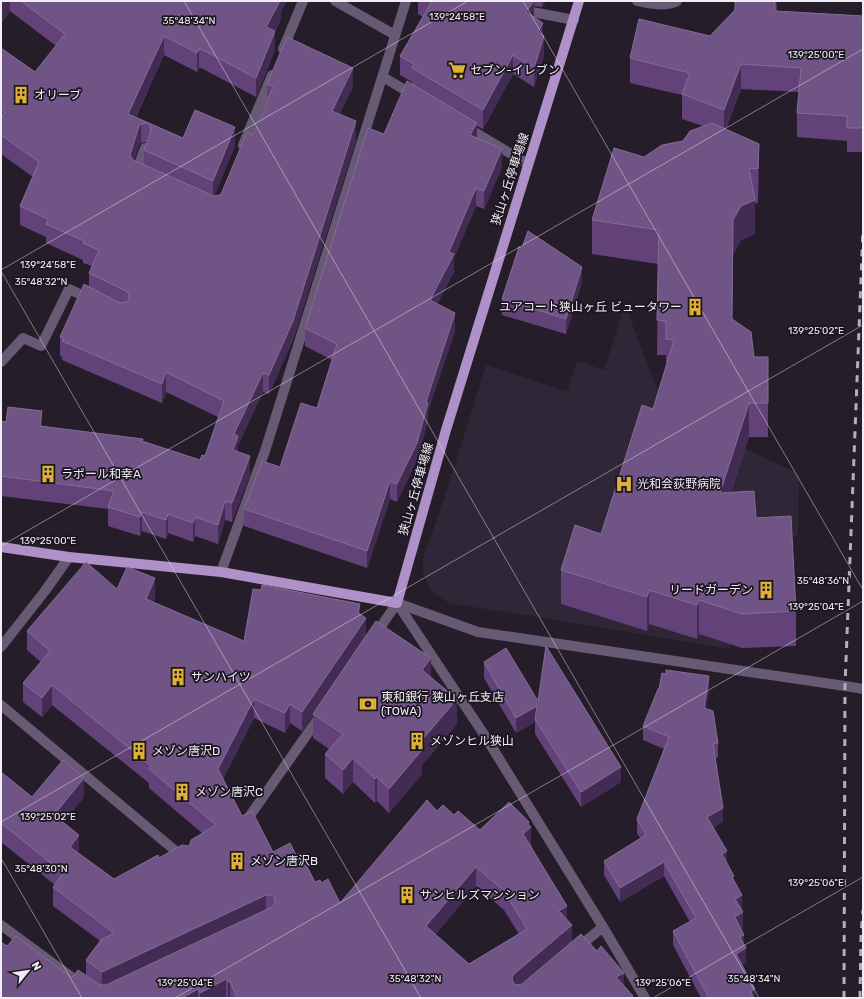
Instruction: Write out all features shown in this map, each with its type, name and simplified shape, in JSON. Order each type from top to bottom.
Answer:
[{"type":"main road","name":"狭山ヶ丘停車場線","points":[[396,603],[446,430],[579,1]]},
{"type":"main road","points":[[1,547],[69,557],[221,572],[396,603]]},
{"type":"street","points":[[240,151],[303,1]]},
{"type":"street","points":[[335,1],[395,35]]},
{"type":"street","points":[[221,572],[265,451],[406,1]]},
{"type":"street","points":[[637,1],[670,4],[677,1]]},
{"type":"street","points":[[515,9],[574,20]]},
{"type":"street","points":[[383,77],[423,101]]},
{"type":"street","points":[[456,120],[528,164]]},
{"type":"street","points":[[145,148],[136,173],[151,180]]},
{"type":"street","points":[[1,362],[23,338],[41,346],[70,289],[103,306]]},
{"type":"street","points":[[1,647],[45,591],[69,557]]},
{"type":"street","points":[[370,642],[396,603]]},
{"type":"street","points":[[396,603],[478,632],[863,689]]},
{"type":"street","points":[[396,603],[485,736],[645,998]]},
{"type":"street","points":[[1,706],[185,859]]},
{"type":"street","points":[[249,816],[326,708]]},
{"type":"street","points":[[1,925],[100,998]]},
{"type":"street","points":[[566,957],[603,927]]},
{"type":"shaded area","name":"光和会荻野病院","points":[[625,305],[658,391],[672,413],[799,474],[798,536],[728,537],[731,649],[449,603],[436,595],[429,588],[423,573],[423,559],[446,493],[486,365],[567,392],[577,361],[604,370]]},
{"type":"building","points":[[21,1],[280,1],[266,27],[275,31],[256,78],[201,49],[199,49],[197,53],[164,36],[128,114],[183,138],[195,110],[235,127],[213,181],[144,150],[151,131],[150,125],[147,123],[139,126],[130,155],[133,160],[214,196],[220,195],[222,192],[247,132],[253,135],[273,87],[267,84],[287,37],[353,68],[332,111],[356,121],[293,321],[269,375],[263,373],[234,434],[238,436],[233,450],[250,456],[232,503],[225,501],[218,525],[195,517],[193,523],[168,514],[166,520],[142,512],[140,517],[108,507],[114,491],[1,476],[1,421],[6,422],[8,407],[42,411],[40,426],[143,439],[142,441],[200,460],[202,455],[205,456],[224,401],[166,372],[162,384],[62,341],[64,338],[60,337],[84,284],[120,303],[127,302],[129,299],[129,294],[126,291],[89,273],[99,250],[83,243],[84,241],[46,224],[48,219],[20,206],[39,162],[1,135],[1,118],[5,112],[1,110],[1,48],[35,72],[65,34]]},
{"type":"building","points":[[428,1],[534,1],[526,12],[543,23],[538,32],[544,36],[534,68],[513,55],[483,110],[412,68],[414,64],[400,56],[431,3]]},
{"type":"building","points":[[735,1],[775,1],[775,11],[863,16],[863,128],[847,128],[847,116],[797,113],[801,68],[741,64],[724,110],[682,94],[690,73],[630,58],[639,19],[710,36],[735,10]]},
{"type":"building","points":[[407,81],[477,123],[470,135],[502,149],[484,191],[476,188],[449,252],[454,254],[430,300],[455,313],[426,402],[428,403],[417,443],[397,484],[390,481],[367,551],[244,509],[262,461],[280,467],[301,403],[317,408],[337,344],[305,328],[368,128],[384,134]]},
{"type":"building","points":[[712,123],[759,144],[758,169],[749,168],[755,200],[741,206],[733,220],[732,319],[751,332],[754,357],[768,357],[768,403],[749,403],[720,493],[754,491],[756,518],[791,516],[796,611],[742,614],[699,600],[697,605],[649,590],[647,597],[561,570],[575,525],[601,534],[642,405],[653,409],[674,340],[666,339],[666,321],[657,320],[659,230],[592,220],[614,148],[644,157],[662,145],[683,141],[690,131]]},
{"type":"building","points":[[528,231],[582,267],[566,319],[502,299],[519,247],[522,248]]},
{"type":"building","points":[[86,562],[117,589],[127,567],[155,578],[146,599],[244,641],[253,589],[261,590],[262,585],[360,604],[358,613],[366,618],[302,712],[290,704],[285,713],[254,699],[218,769],[242,816],[252,811],[273,852],[290,843],[296,855],[300,853],[315,882],[320,880],[321,883],[328,879],[340,903],[427,800],[437,811],[443,805],[454,815],[458,811],[480,830],[509,802],[529,822],[528,824],[531,827],[523,834],[567,906],[559,911],[572,925],[514,974],[512,977],[513,983],[516,985],[522,984],[581,934],[597,951],[601,946],[624,973],[616,977],[633,996],[631,998],[237,998],[230,981],[228,982],[226,979],[200,993],[198,989],[182,998],[1,998],[1,942],[7,946],[16,936],[72,978],[78,970],[100,985],[106,985],[272,907],[275,904],[275,898],[272,895],[266,895],[102,972],[86,960],[101,940],[114,933],[53,887],[63,873],[1,823],[1,772],[32,797],[63,760],[84,778],[54,815],[79,835],[70,847],[114,879],[158,855],[159,858],[182,845],[188,846],[191,840],[216,825],[149,769],[151,766],[52,685],[42,698],[23,683],[50,651],[27,631]],"holes":[[[476,867],[504,891],[527,929],[469,964],[426,926]]]},
{"type":"building","points":[[376,621],[431,658],[422,670],[457,699],[417,746],[422,750],[389,789],[377,777],[375,779],[353,758],[343,770],[325,754],[343,734],[313,714]]},
{"type":"building","points":[[546,646],[621,767],[581,792],[535,719],[537,706],[516,718],[484,662],[506,648],[538,701]]},
{"type":"building","points":[[666,670],[709,676],[704,708],[713,711],[718,743],[713,744],[723,808],[707,817],[727,851],[722,854],[742,895],[735,899],[743,912],[735,917],[744,935],[740,937],[746,948],[736,954],[755,989],[751,991],[753,998],[709,998],[673,931],[696,918],[664,862],[620,888],[604,861],[646,835],[637,819],[669,737],[643,726],[659,689],[662,673],[666,674]]},
{"type":"railway","points":[[844,998],[845,686],[863,228]]},
{"type":"railway","points":[[860,998],[863,910]]},
{"type":"place","name":"セブン-イレブン","points":[[457,70]]},
{"type":"place","name":"オリーブ","points":[[21,95]]},
{"type":"place","name":"ユアコート狭山ヶ丘 ビュータワー","points":[[695,307]]},
{"type":"place","name":"ラポール和幸A","points":[[48,474]]},
{"type":"place","name":"光和会荻野病院","points":[[624,484]]},
{"type":"place","name":"リードガーデン","points":[[766,590]]},
{"type":"place","name":"サンハイツ","points":[[178,677]]},
{"type":"place","name":"東和銀行 狭山ヶ丘支店 (TOWA)","points":[[368,704]]},
{"type":"place","name":"メゾンヒル狭山","points":[[417,741]]},
{"type":"place","name":"メゾン唐沢D","points":[[139,751]]},
{"type":"place","name":"メゾン唐沢C","points":[[182,792]]},
{"type":"place","name":"メゾン唐沢B","points":[[237,861]]},
{"type":"place","name":"サンヒルズマンション","points":[[407,895]]}]
